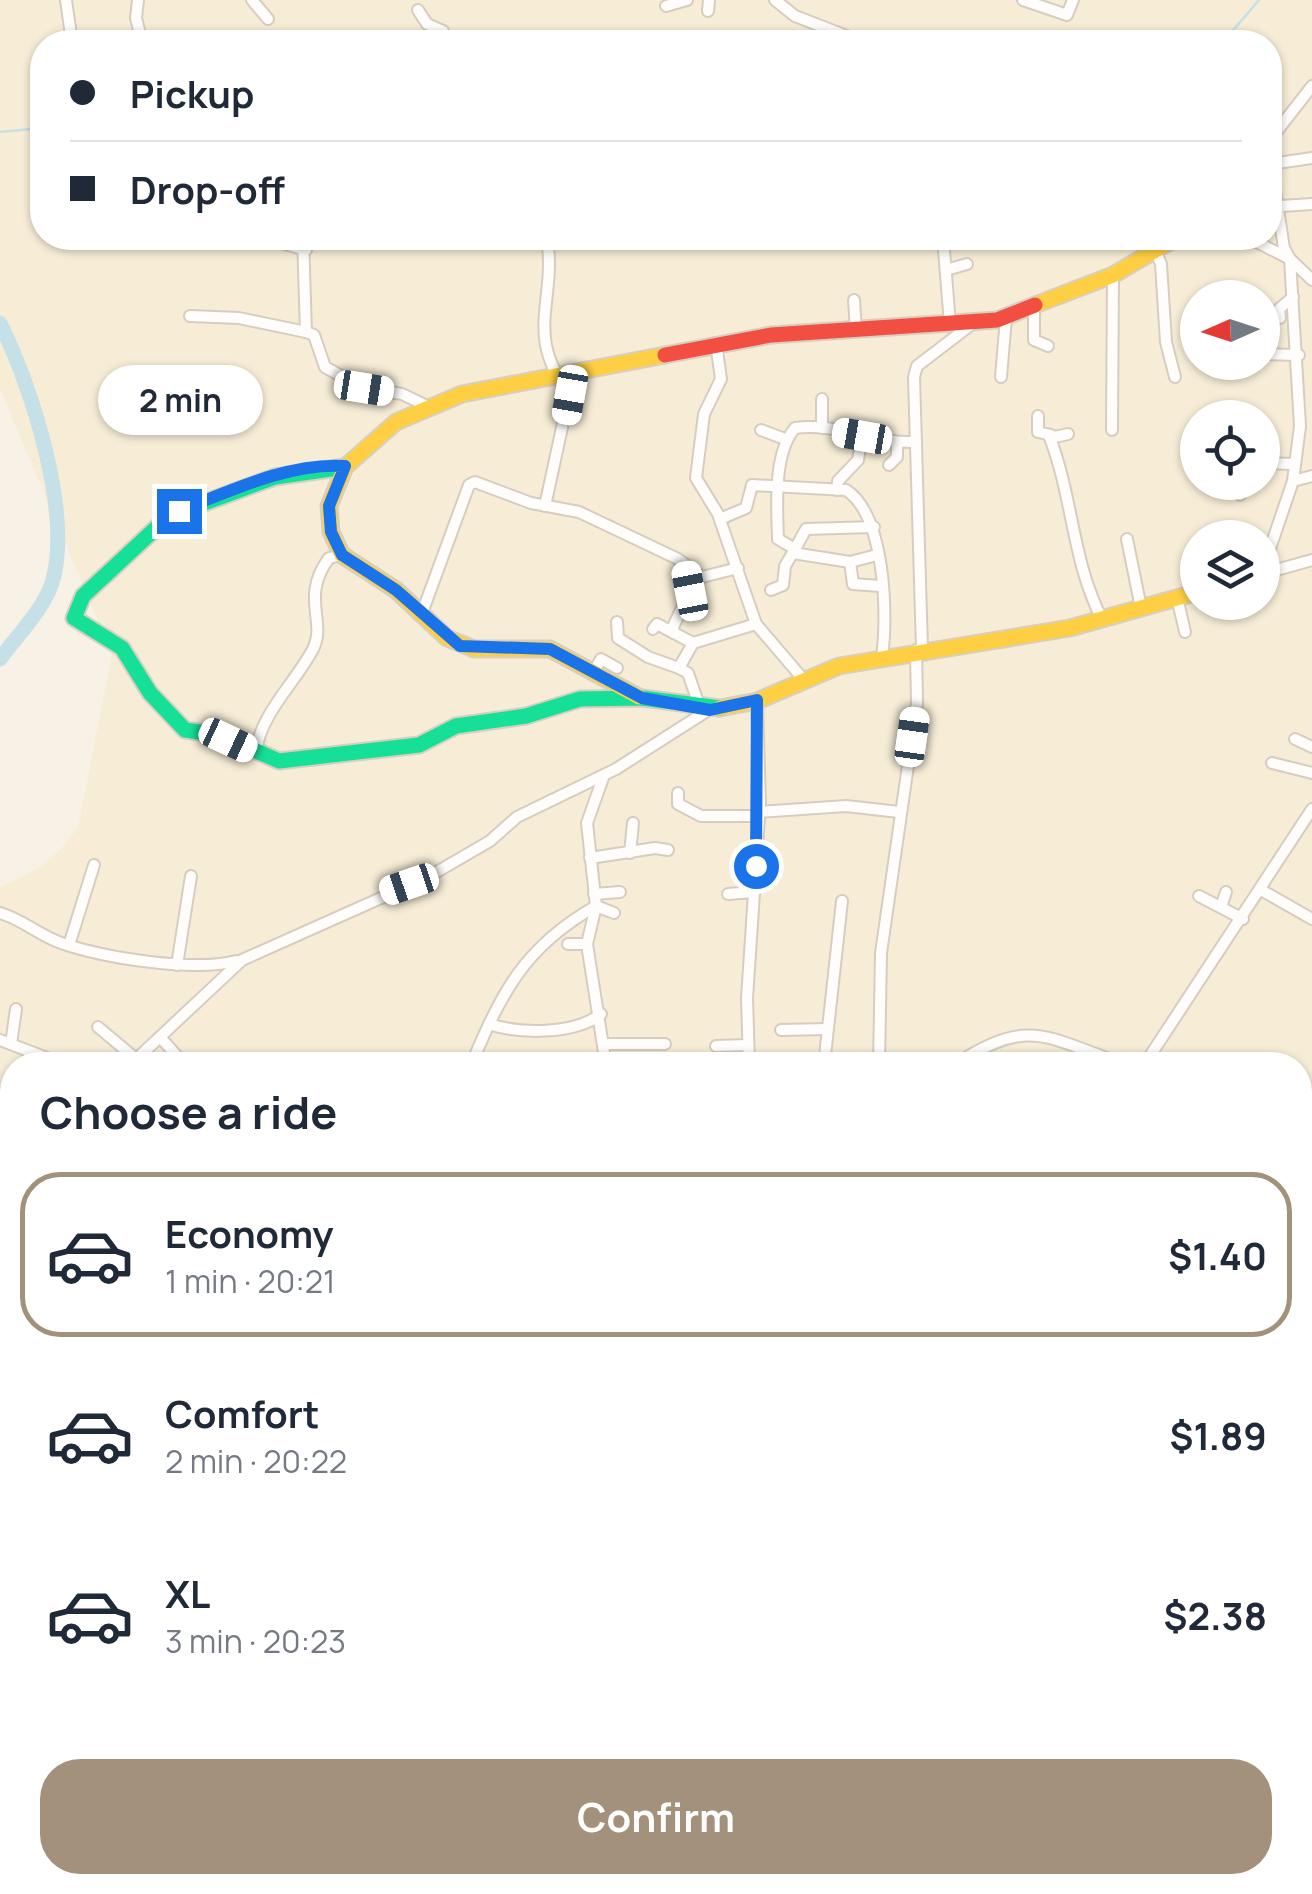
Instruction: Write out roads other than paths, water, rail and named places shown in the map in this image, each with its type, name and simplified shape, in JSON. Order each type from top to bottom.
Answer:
[{"type":"street","points":[[66,0],[70,30]]},
{"type":"street","points":[[138,0],[139,30]]},
{"type":"street","points":[[252,0],[268,20]]},
{"type":"street","points":[[666,6],[687,0]]},
{"type":"street","points":[[775,0],[796,16],[832,30]]},
{"type":"street","points":[[1023,0],[1067,15],[1073,0]]},
{"type":"street","points":[[418,11],[428,24],[440,30]]},
{"type":"street","points":[[1282,125],[1312,86]]},
{"type":"street","points":[[1282,160],[1312,158]]},
{"type":"street","points":[[1282,206],[1312,204]]},
{"type":"street","points":[[1280,520],[1293,480],[1300,426],[1294,297],[1282,220]]},
{"type":"street","points":[[306,250],[306,332]]},
{"type":"street","points":[[547,250],[544,345],[555,376],[570,395]]},
{"type":"street","points":[[944,250],[950,324]]},
{"type":"street","points":[[642,698],[565,655],[539,646],[460,646],[396,590],[342,555],[331,532],[329,506],[345,466],[396,422],[462,394],[716,343],[972,324],[1006,318],[1114,275],[1155,250],[1161,264],[1166,342],[1174,377]]},
{"type":"street","points":[[1276,250],[1312,280]]},
{"type":"street","points":[[946,270],[967,264]]},
{"type":"street","points":[[1112,430],[1114,275]]},
{"type":"street","points":[[1280,308],[1294,297]]},
{"type":"street","points":[[854,300],[856,330]]},
{"type":"street","points":[[1034,308],[1034,340],[1048,346]]},
{"type":"street","points":[[190,316],[238,318],[314,335],[325,367],[364,388],[402,394],[429,407]]},
{"type":"street","points":[[1001,376],[1006,318]]},
{"type":"street","points":[[878,1052],[880,953],[917,703],[917,366],[972,324]]},
{"type":"street","points":[[716,343],[721,378],[704,414],[696,464],[699,485],[720,520],[756,624],[803,679]]},
{"type":"street","points":[[1280,354],[1299,355]]},
{"type":"street","points":[[545,506],[574,372]]},
{"type":"street","points":[[822,399],[822,428]]},
{"type":"street","points":[[1038,416],[1038,432],[1068,434]]},
{"type":"street","points":[[1300,426],[1312,420]]},
{"type":"street","points":[[877,555],[850,562],[794,551],[778,539],[786,439],[795,428],[822,428],[896,443],[916,442]]},
{"type":"street","points":[[761,430],[786,439]]},
{"type":"street","points":[[1050,435],[1069,492],[1069,520],[1077,552],[1102,619]]},
{"type":"street","points":[[862,436],[858,499],[874,527],[885,615],[882,657]]},
{"type":"street","points":[[889,465],[898,457],[896,443]]},
{"type":"street","points":[[837,490],[838,481],[858,460]]},
{"type":"street","points":[[1280,464],[1295,464]]},
{"type":"street","points":[[345,466],[323,465],[274,477],[179,511],[152,526],[133,554],[87,592],[73,612],[80,623],[122,648],[150,692],[185,730],[220,735],[280,762],[301,762],[419,745],[456,726],[526,716],[580,699],[642,698],[705,708],[757,700],[803,679],[882,657],[1070,628],[1180,597]]},
{"type":"street","points":[[1293,480],[1312,476]]},
{"type":"street","points":[[422,614],[471,483],[545,506],[579,512],[678,559],[702,576],[738,568]]},
{"type":"street","points":[[720,520],[746,508],[752,485],[837,490],[858,499]]},
{"type":"street","points":[[771,590],[783,585],[785,566],[806,529],[874,527]]},
{"type":"street","points":[[1127,539],[1141,608]]},
{"type":"street","points":[[256,753],[261,731],[316,640],[316,580],[329,558],[342,555]]},
{"type":"street","points":[[1280,568],[1312,560]]},
{"type":"street","points":[[850,562],[854,584],[880,586]]},
{"type":"street","points":[[674,633],[690,591],[685,567]]},
{"type":"street","points":[[1177,598],[1186,632]]},
{"type":"street","points":[[618,622],[618,638],[648,657],[688,673],[705,708]]},
{"type":"street","points":[[653,630],[657,624],[693,643]]},
{"type":"street","points":[[679,668],[693,643],[756,624]]},
{"type":"street","points":[[593,673],[601,659],[617,668]]},
{"type":"street","points":[[748,1052],[759,814],[757,700]]},
{"type":"street","points":[[0,913],[70,946],[177,965],[212,966],[242,960],[428,877],[490,841],[517,817],[604,775],[705,708]]},
{"type":"street","points":[[1295,739],[1312,747]]},
{"type":"street","points":[[1272,763],[1312,773]]},
{"type":"street","points":[[604,775],[587,823],[595,900],[587,944],[588,972],[605,1052]]},
{"type":"street","points":[[678,794],[678,804],[702,816],[846,806],[899,812]]},
{"type":"street","points":[[1153,1052],[1312,809]]},
{"type":"street","points":[[630,853],[633,823]]},
{"type":"street","points":[[590,858],[668,850]]},
{"type":"street","points":[[70,946],[94,865]]},
{"type":"street","points":[[177,965],[191,876]]},
{"type":"street","points":[[1261,890],[1312,919]]},
{"type":"street","points":[[477,1052],[498,999],[520,969],[595,900],[620,892]]},
{"type":"street","points":[[728,894],[754,892]]},
{"type":"street","points":[[1221,907],[1226,892]]},
{"type":"street","points":[[1199,896],[1243,919]]},
{"type":"street","points":[[595,900],[614,914]]},
{"type":"street","points":[[825,1052],[842,901]]},
{"type":"street","points":[[568,944],[587,944]]},
{"type":"street","points":[[144,1052],[242,960]]},
{"type":"street","points":[[16,1009],[6,1042],[31,1052]]},
{"type":"street","points":[[489,1024],[517,1033],[577,1026],[600,1014]]},
{"type":"street","points":[[98,1026],[123,1052]]},
{"type":"street","points":[[780,1030],[827,1029]]},
{"type":"street","points":[[974,1052],[1028,1032],[1088,1052]]},
{"type":"street","points":[[160,1037],[173,1052]]},
{"type":"street","points":[[605,1044],[665,1044]]},
{"type":"street","points":[[716,1046],[748,1046]]},
{"type":"waterway","points":[[1233,30],[1259,0]]},
{"type":"waterway","points":[[0,132],[30,129]]},
{"type":"waterway","points":[[0,323],[36,414],[57,522],[57,555],[48,593],[0,659]]}]
